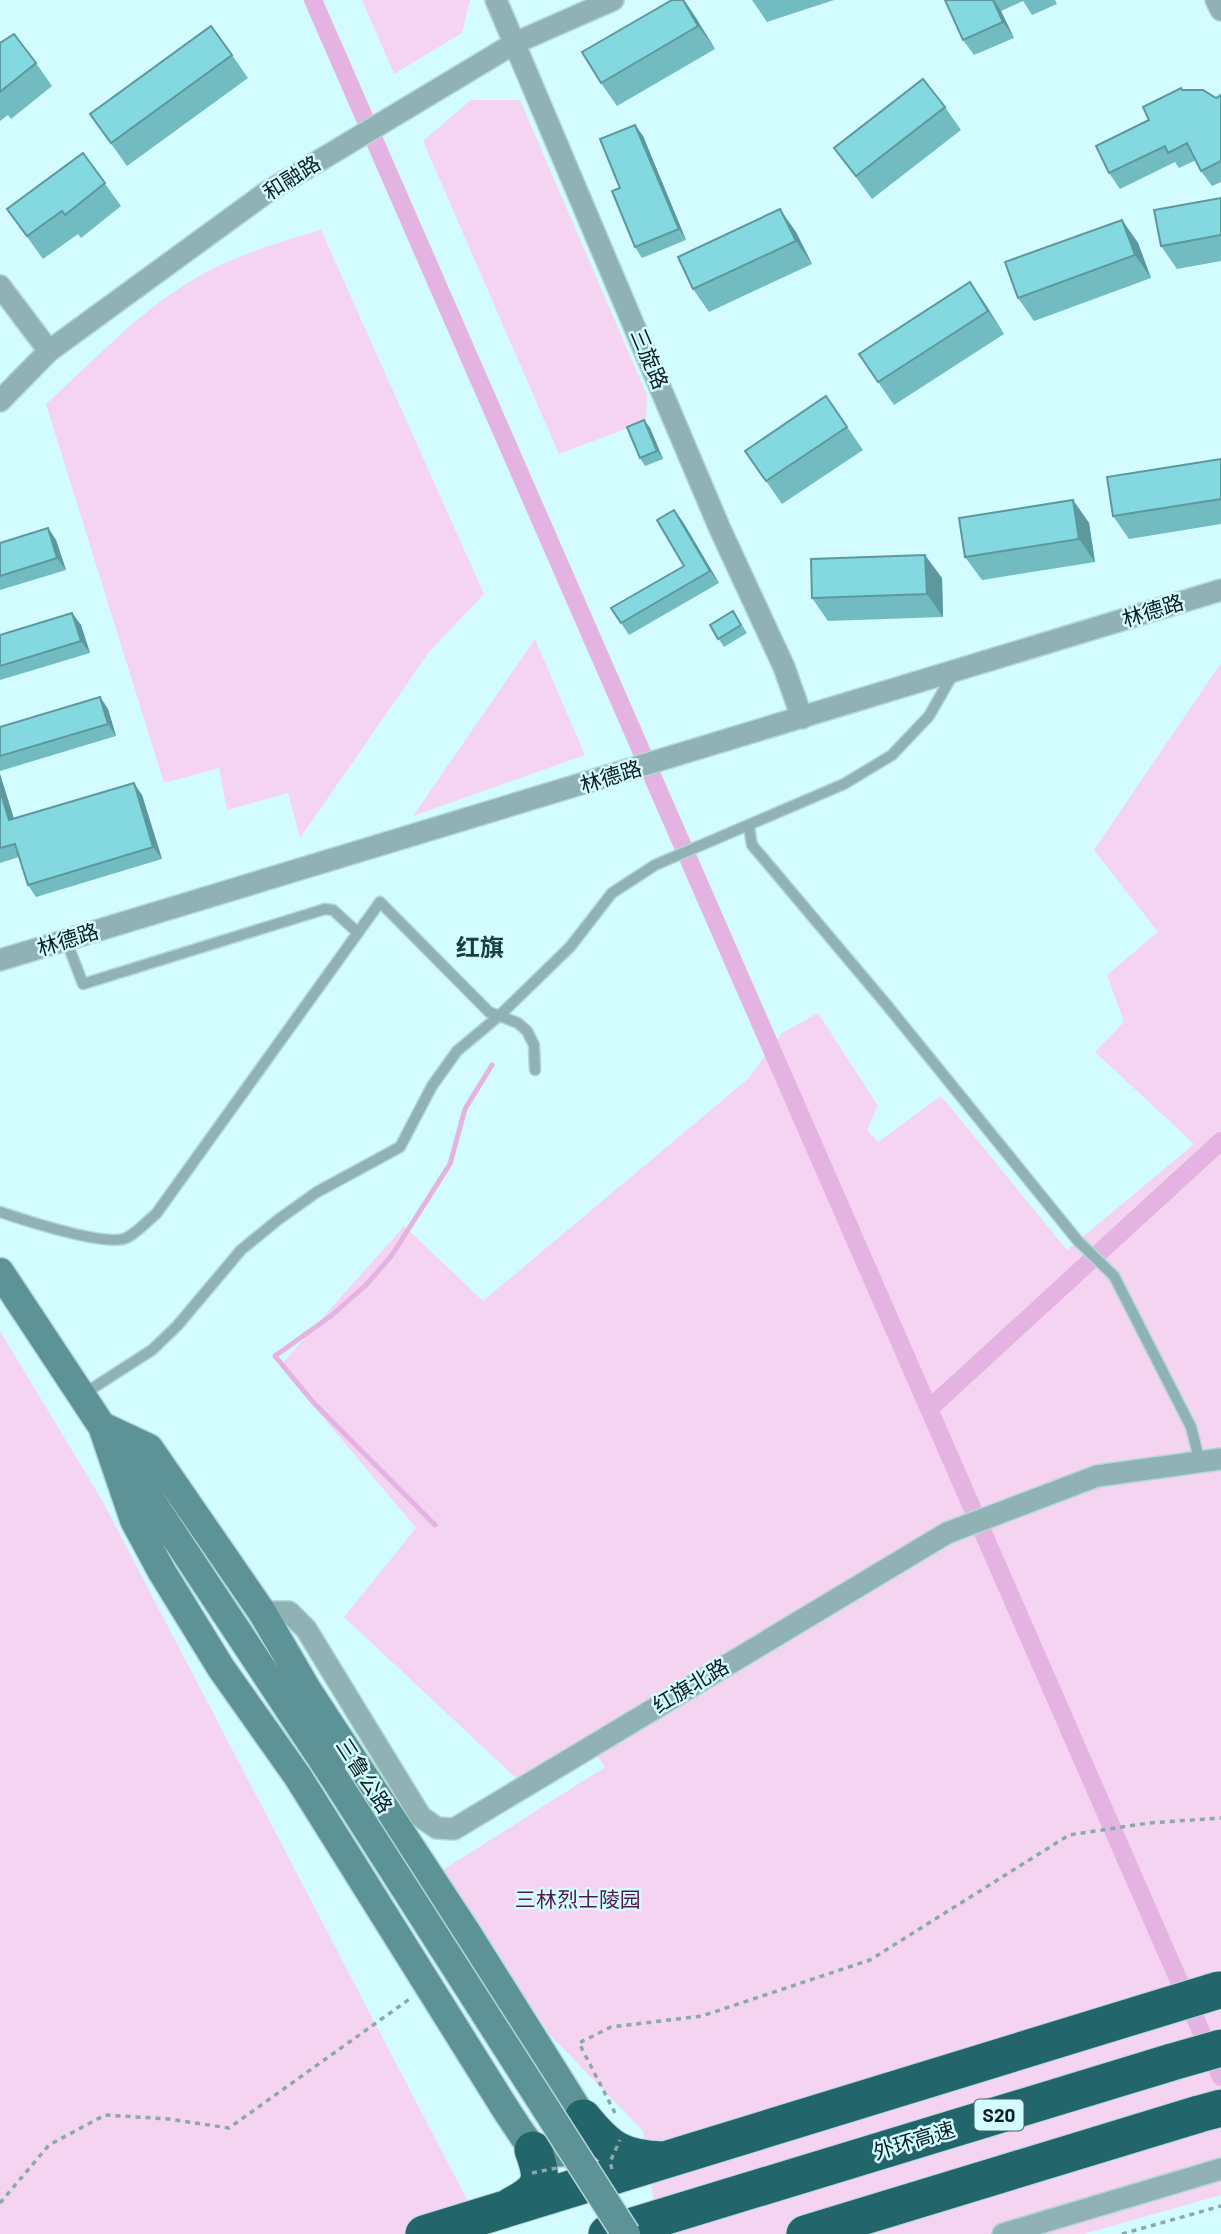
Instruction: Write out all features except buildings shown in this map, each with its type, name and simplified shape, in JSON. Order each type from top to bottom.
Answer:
[{"type":"highway","points":[[424,2234],[1220,1990]]},
{"type":"highway","name":"外环高速","points":[[607,2234],[1221,2048]]},
{"type":"highway","points":[[805,2234],[1210,2111]]},
{"type":"highway","points":[[600,2117],[601,2140],[619,2153],[642,2160],[667,2160]]},
{"type":"highway","points":[[506,2208],[530,2196],[540,2184],[540,2169],[533,2150]]},
{"type":"main road","name":"三鲁公路","points":[[0,1272],[334,1776],[626,2234]]},
{"type":"main road","name":"三鲁公路","points":[[102,1426],[149,1448],[262,1612],[308,1691],[467,1933],[600,2117]]},
{"type":"main road","name":"三鲁公路","points":[[102,1426],[134,1520],[162,1572],[221,1668],[298,1777],[533,2150]]},
{"type":"main road","points":[[533,2150],[550,2155],[571,2151],[600,2117]]},
{"type":"street","name":"三旋路","points":[[496,0],[720,529],[784,667],[802,718]]},
{"type":"street","name":"和融路","points":[[0,401],[49,351],[267,192],[515,43],[613,0]]},
{"type":"street","points":[[1216,0],[1221,10]]},
{"type":"street","points":[[0,286],[49,351]]},
{"type":"street","name":"林德路","points":[[0,960],[612,777],[1221,590]]},
{"type":"street","name":"红旗北路","points":[[262,1612],[289,1612],[306,1629],[422,1816],[437,1828],[454,1829],[947,1533],[1097,1476],[1210,1460]]},
{"type":"street","points":[[1003,2234],[1221,2169]]},
{"type":"lane","points":[[82,1395],[152,1350],[177,1326],[241,1250],[279,1219],[317,1192],[400,1147],[432,1086],[457,1051],[499,1016],[570,947],[612,893],[655,865],[749,827],[844,784],[892,755],[929,716],[954,672]]},
{"type":"lane","points":[[749,827],[751,845],[886,1004],[1078,1241],[1114,1276],[1210,1460]]},
{"type":"lane","points":[[0,1212],[72,1233],[125,1239],[156,1214],[380,902],[489,1012],[518,1023],[527,1031],[534,1045],[535,1070]]},
{"type":"lane","points":[[66,940],[83,984],[325,909],[333,911],[358,933]]},
{"type":"path","points":[[600,2117],[579,2043],[611,2027],[702,2017],[870,1960],[1069,1835],[1149,1823],[1221,1818]]},
{"type":"path","points":[[0,2203],[49,2145],[105,2115],[169,2119],[229,2128],[414,1996]]},
{"type":"path","points":[[1122,2234],[1221,2206]]},
{"type":"green space","points":[[362,0],[470,0],[462,33],[394,74]]},
{"type":"green space","points":[[471,100],[520,100],[647,395],[646,421],[559,454],[423,141]]},
{"type":"green space","points":[[321,230],[484,594],[429,652],[300,838],[288,793],[227,810],[219,768],[164,783],[46,404],[129,327],[183,286],[233,260]]},
{"type":"green space","points":[[535,639],[585,755],[413,816]]},
{"type":"green space","name":"三林烈士陵园","points":[[1221,663],[1221,2195],[1084,2234],[664,2234],[656,2215],[643,2131],[549,2034],[443,1870],[605,1767],[585,1739],[516,1778],[344,1617],[416,1528],[280,1366],[404,1226],[483,1301],[749,1078],[782,1033],[818,1013],[878,1106],[867,1130],[878,1142],[941,1096],[1067,1250],[1194,1144],[1095,1052],[1124,1022],[1107,975],[1158,932],[1094,850]]},
{"type":"green space","points":[[0,1331],[103,1502],[485,2234],[0,2234]]},
{"type":"waterway","points":[[313,0],[1221,2077]]},
{"type":"waterway","points":[[435,1525],[313,1402],[275,1356],[331,1316],[367,1284],[392,1255],[450,1164],[465,1109],[492,1065]]},
{"type":"waterway","points":[[930,1408],[1221,1141]]},
{"type":"district","name":"红旗","points":[[480,948]]}]
